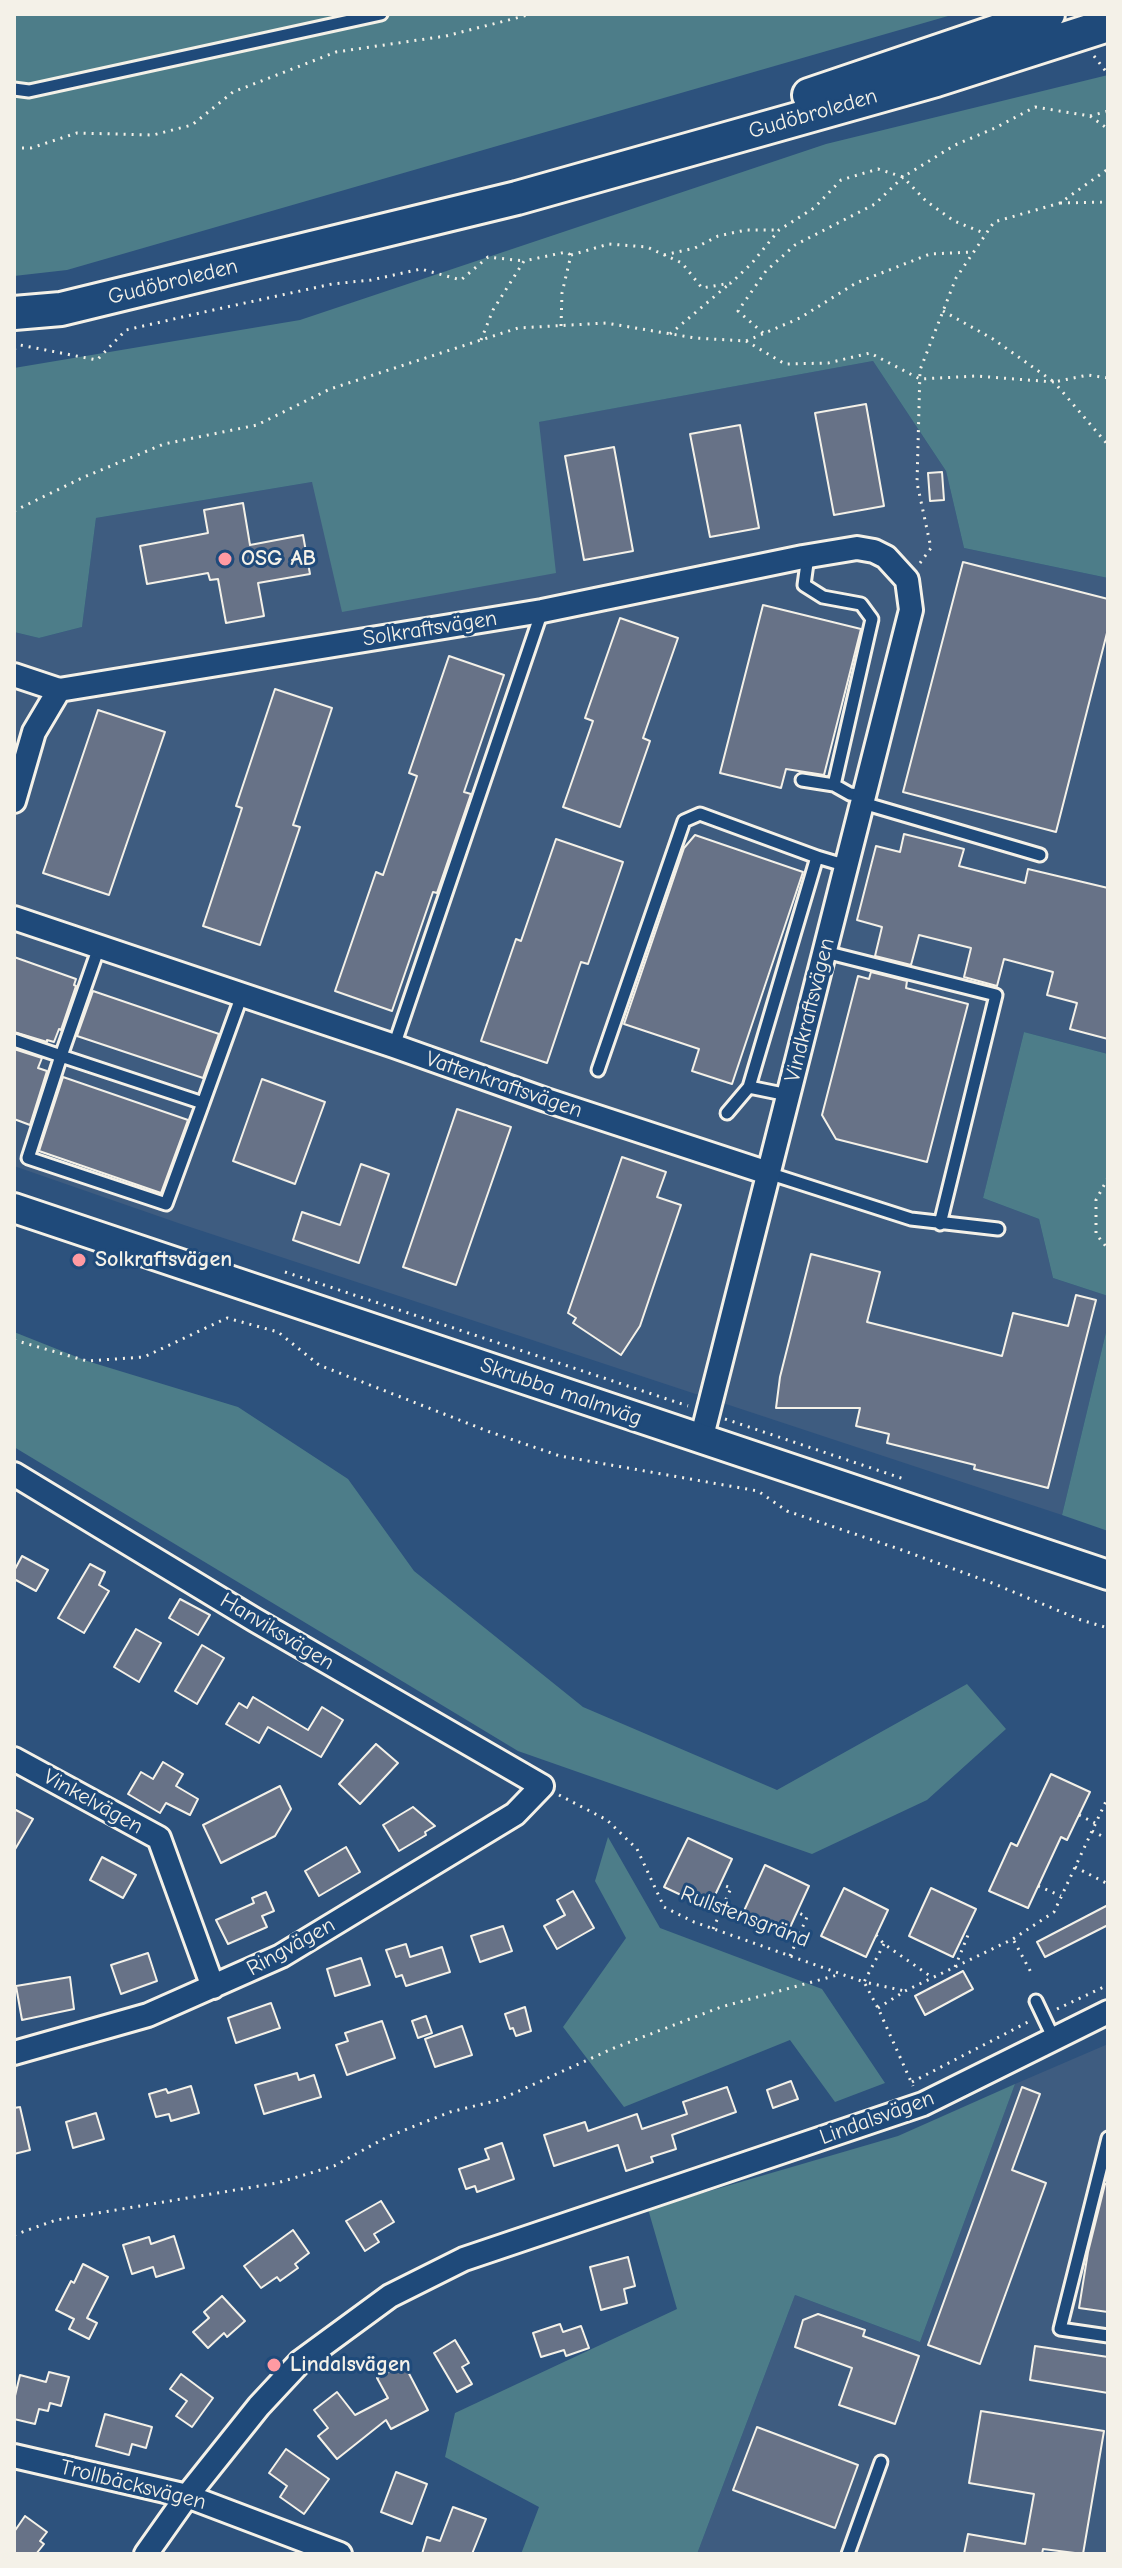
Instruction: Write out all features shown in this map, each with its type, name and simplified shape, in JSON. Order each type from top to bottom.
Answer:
[{"type":"main road","name":"Gudöbroleden","points":[[517,198],[1048,14]]},
{"type":"main road","name":"Gudöbroleden","points":[[14,313],[61,309],[517,198],[921,84],[1108,25]]},
{"type":"street","name":"Solkraftsvägen","points":[[59,690],[542,611],[857,548],[886,557],[907,580]]},
{"type":"street","name":"Vindkraftsvägen","points":[[704,1426],[911,610],[907,580]]},
{"type":"street","points":[[14,675],[59,690],[34,732],[14,801]]},
{"type":"street","name":"Vattenkraftsvägen","points":[[14,918],[768,1173]]},
{"type":"street","name":"Skrubba malmväg","points":[[14,1208],[704,1426],[1108,1575]]},
{"type":"street","name":"Hanviksvägen","points":[[14,1474],[255,1620],[542,1786]]},
{"type":"street","name":"Vinkelvägen","points":[[14,1759],[159,1838],[213,1987]]},
{"type":"street","name":"Ringvägen","points":[[14,2053],[148,2015],[289,1952],[515,1814],[542,1786]]},
{"type":"street","name":"Lindalsvägen","points":[[146,2554],[187,2496],[259,2406],[300,2362],[390,2296],[464,2259],[923,2104],[1108,2012]]},
{"type":"street","name":"Trollbäcksvägen","points":[[14,2456],[187,2496],[340,2554]]},
{"type":"lane","points":[[14,74],[17,89],[29,91],[381,14]]},
{"type":"lane","points":[[808,556],[804,585],[823,597],[861,604],[872,619],[834,785]]},
{"type":"lane","points":[[394,1046],[542,611]]},
{"type":"lane","points":[[802,780],[834,785],[864,800],[1040,855]]},
{"type":"lane","points":[[598,1070],[684,821],[700,814],[847,866]]},
{"type":"lane","points":[[727,1113],[749,1087],[817,857]]},
{"type":"lane","points":[[99,947],[28,1158],[55,1168],[166,1204],[242,995]]},
{"type":"lane","points":[[825,952],[996,995],[940,1224]]},
{"type":"lane","points":[[14,1040],[203,1103]]},
{"type":"lane","points":[[749,1087],[788,1095]]},
{"type":"lane","name":"Vattenkraftsvägen","points":[[768,1173],[911,1219],[998,1229]]},
{"type":"lane","points":[[1036,2001],[1054,2039]]},
{"type":"lane","points":[[1108,2140],[1060,2329],[1108,2336]]},
{"type":"lane","points":[[848,2554],[881,2462]]},
{"type":"path","points":[[14,148],[31,148],[77,133],[153,135],[192,125],[233,92],[336,52],[446,36],[532,14]]},
{"type":"path","points":[[1090,52],[1108,74]]},
{"type":"path","points":[[763,334],[738,311],[766,271],[795,245],[875,204],[903,177],[955,145],[1035,107],[1090,116],[1108,111]]},
{"type":"path","points":[[1090,116],[1108,129]]},
{"type":"path","points":[[670,334],[752,263],[779,230],[814,208],[841,180],[878,169],[903,177],[926,201],[954,221],[986,234]]},
{"type":"path","points":[[1060,203],[1108,169]]},
{"type":"path","points":[[907,580],[931,548],[917,483],[920,370],[956,278],[994,222],[1060,203],[1108,202]]},
{"type":"path","points":[[664,255],[695,248],[718,236],[746,230],[779,230]]},
{"type":"path","points":[[14,349],[20,345],[97,360],[126,330],[204,312],[332,284],[371,280],[421,269],[461,280],[488,257],[524,261],[566,252],[571,255],[609,244],[647,247],[682,263],[702,288],[731,283]]},
{"type":"path","points":[[14,511],[84,477],[164,444],[257,425],[330,389],[518,328],[606,323],[695,338],[746,341],[800,318],[856,283],[930,254],[973,252]]},
{"type":"path","points":[[561,326],[562,293],[571,255]]},
{"type":"path","points":[[481,340],[493,310],[524,261]]},
{"type":"path","points":[[943,311],[993,339],[1054,382],[1108,445]]},
{"type":"path","points":[[746,341],[785,364],[828,363],[870,353],[920,379],[976,376],[1054,382],[1088,375],[1108,378]]},
{"type":"path","points":[[1108,1178],[1096,1200],[1096,1234],[1108,1249]]},
{"type":"path","points":[[278,1270],[704,1426],[916,1484]]},
{"type":"path","points":[[14,1340],[87,1361],[144,1357],[227,1318],[240,1321],[278,1332],[319,1365],[490,1432],[560,1456],[758,1491],[787,1511],[992,1583],[1108,1628]]},
{"type":"path","name":"Rullstensgränd","points":[[542,1786],[607,1820],[622,1834],[637,1849],[664,1907],[713,1929],[841,1974],[905,1991]]},
{"type":"path","points":[[878,2008],[905,1991],[1013,1939],[1054,1912],[1108,1797]]},
{"type":"path","points":[[1079,1815],[1095,1823]]},
{"type":"path","points":[[1092,1831],[1104,1837]]},
{"type":"path","points":[[1075,1867],[1108,1884]]},
{"type":"path","points":[[713,1929],[731,1888],[721,1884]]},
{"type":"path","points":[[1038,1886],[1061,1896]]},
{"type":"path","points":[[790,1956],[807,1917],[797,1912]]},
{"type":"path","points":[[955,1967],[968,1935],[964,1933]]},
{"type":"path","points":[[876,1935],[933,1978]]},
{"type":"path","points":[[1013,1939],[1033,1976]]},
{"type":"path","points":[[884,1944],[864,1982],[923,2104]]},
{"type":"path","points":[[14,2235],[56,2220],[277,2183],[334,2166],[387,2137],[450,2112],[499,2100],[602,2053],[721,2007],[841,1974]]},
{"type":"path","points":[[912,2082],[1108,1985]]},
{"type":"shaded area","points":[[873,361],[946,471],[964,548],[1108,578],[1108,1054],[1024,1032],[983,1198],[1039,1219],[1053,1278],[1108,1296],[1108,1324],[1062,1515],[14,1166],[14,632],[39,638],[82,627],[96,518],[312,482],[555,573],[538,422]]},
{"type":"shaded area","points":[[1108,2044],[1108,2554],[697,2554],[795,2295],[920,2342],[1015,2084]]},
{"type":"green space","points":[[14,14],[955,14],[67,270],[14,276]]},
{"type":"green space","points":[[1108,75],[1108,578],[964,548],[946,471],[873,361],[539,422],[556,573],[342,612],[312,482],[96,518],[82,627],[39,638],[14,632],[14,368],[300,320],[826,144]]},
{"type":"green space","points":[[1024,1032],[1108,1054],[1108,1296],[1053,1278],[1039,1219],[983,1198]]},
{"type":"green space","points":[[1108,1324],[1108,1531],[1062,1515]]},
{"type":"green space","points":[[14,1332],[87,1361],[238,1407],[348,1479],[414,1571],[583,1707],[777,1790],[967,1684],[1006,1729],[927,1800],[812,1854],[518,1751],[14,1447]]},
{"type":"green space","points":[[608,1837],[660,1928],[822,1989],[885,2083],[835,2102],[790,2040],[624,2107],[563,2027],[626,1938],[595,1881]]},
{"type":"green space","points":[[1015,2084],[920,2342],[795,2295],[697,2554],[521,2554],[539,2507],[445,2457],[455,2413],[677,2309],[648,2209],[898,2136]]},
{"type":"building","points":[[866,404],[884,506],[834,515],[815,413]]},
{"type":"building","points":[[740,425],[759,528],[710,537],[690,434]]},
{"type":"building","points":[[614,447],[633,551],[584,560],[565,456]]},
{"type":"building","points":[[942,472],[944,500],[930,501],[928,473]]},
{"type":"building","name":"OSG AB","points":[[243,503],[250,545],[303,535],[310,574],[258,583],[264,616],[226,623],[218,579],[210,580],[208,573],[147,584],[140,546],[208,533],[204,510]]},
{"type":"building","points":[[963,562],[1108,599],[1108,629],[1056,832],[903,792]]},
{"type":"building","points":[[763,605],[861,629],[824,775],[786,769],[781,788],[720,773]]},
{"type":"building","points":[[620,618],[678,638],[643,738],[650,741],[620,827],[563,807],[593,721],[585,718]]},
{"type":"building","points":[[449,656],[504,675],[464,792],[471,794],[392,1011],[335,991],[376,872],[383,875],[417,776],[409,773]]},
{"type":"building","points":[[275,689],[332,708],[293,825],[300,827],[260,945],[203,926],[242,808],[236,806]]},
{"type":"building","points":[[98,710],[165,732],[109,895],[43,873]]},
{"type":"building","points":[[904,834],[964,849],[959,866],[1025,883],[1028,869],[1108,888],[1108,1039],[1070,1029],[1077,1003],[1047,995],[1053,972],[1004,959],[997,986],[964,977],[971,948],[919,935],[911,965],[875,956],[882,927],[857,920],[876,846],[900,852]]},
{"type":"building","points":[[695,835],[803,872],[732,1084],[692,1071],[699,1049],[624,1024],[684,848]]},
{"type":"building","points":[[556,839],[623,862],[588,964],[581,962],[547,1063],[481,1041],[516,939],[521,941]]},
{"type":"building","points":[[14,957],[76,979],[61,1030],[54,1042],[14,1032]]},
{"type":"building","points":[[871,972],[907,981],[906,988],[968,1004],[927,1162],[836,1139],[822,1115],[858,976],[869,979]]},
{"type":"building","points":[[93,991],[219,1034],[203,1078],[77,1036]]},
{"type":"building","points":[[14,1049],[42,1058],[38,1068],[47,1071],[30,1125],[14,1119]]},
{"type":"building","points":[[63,1077],[188,1120],[161,1193],[39,1151]]},
{"type":"building","points":[[262,1079],[325,1102],[295,1184],[233,1161]]},
{"type":"building","points":[[457,1109],[511,1127],[456,1285],[403,1267]]},
{"type":"building","points":[[622,1157],[666,1172],[657,1197],[681,1205],[640,1326],[621,1355],[573,1323],[576,1318],[568,1313]]},
{"type":"building","points":[[361,1164],[389,1174],[359,1263],[293,1240],[302,1212],[340,1225]]},
{"type":"building","points":[[811,1254],[880,1272],[867,1322],[1002,1356],[1013,1313],[1068,1326],[1076,1295],[1096,1300],[1048,1488],[974,1469],[975,1465],[887,1443],[889,1434],[856,1426],[860,1408],[776,1408],[780,1377]]},
{"type":"building","points":[[22,1556],[48,1570],[36,1591],[14,1579],[14,1571]]},
{"type":"building","points":[[90,1564],[105,1572],[99,1585],[109,1591],[84,1633],[58,1618]]},
{"type":"building","points":[[180,1599],[210,1615],[198,1635],[169,1618]]},
{"type":"building","points":[[136,1629],[161,1643],[139,1682],[114,1667]]},
{"type":"building","points":[[202,1645],[224,1658],[197,1704],[175,1691]]},
{"type":"building","points":[[253,1697],[308,1730],[322,1707],[343,1720],[321,1757],[268,1727],[259,1743],[226,1724],[239,1703],[247,1708]]},
{"type":"building","points":[[376,1744],[398,1763],[360,1804],[339,1784]]},
{"type":"building","points":[[163,1762],[183,1774],[176,1786],[198,1799],[190,1815],[166,1803],[160,1813],[128,1794],[141,1772],[153,1779]]},
{"type":"building","points":[[1051,1774],[1090,1792],[1067,1840],[1061,1837],[1028,1908],[989,1891],[1011,1843],[1017,1846]]},
{"type":"building","points":[[280,1786],[291,1809],[275,1836],[221,1863],[203,1825]]},
{"type":"building","points":[[413,1807],[435,1826],[399,1851],[383,1825]]},
{"type":"building","points":[[14,1809],[33,1819],[14,1851]]},
{"type":"building","points":[[688,1838],[732,1859],[709,1908],[664,1887]]},
{"type":"building","points":[[346,1847],[360,1872],[319,1896],[305,1871]]},
{"type":"building","points":[[102,1857],[136,1875],[123,1898],[90,1880]]},
{"type":"building","points":[[765,1865],[809,1886],[787,1934],[743,1913]]},
{"type":"building","points":[[844,1888],[888,1910],[866,1957],[821,1936]]},
{"type":"building","points":[[931,1888],[976,1909],[953,1957],[909,1936]]},
{"type":"building","points":[[573,1891],[594,1928],[557,1949],[544,1926],[565,1915],[557,1900]]},
{"type":"building","points":[[266,1892],[274,1911],[262,1916],[267,1927],[228,1944],[216,1920],[254,1903],[252,1898]]},
{"type":"building","points":[[1108,1905],[1108,1925],[1045,1957],[1037,1942]]},
{"type":"building","points":[[503,1926],[512,1951],[480,1962],[471,1936]]},
{"type":"building","points":[[406,1944],[410,1957],[442,1947],[450,1972],[406,1986],[402,1975],[396,1977],[386,1950]]},
{"type":"building","points":[[148,1953],[157,1981],[121,1994],[111,1965]]},
{"type":"building","points":[[361,1958],[370,1985],[335,1996],[327,1969]]},
{"type":"building","points":[[963,1971],[973,1989],[925,2015],[915,1996]]},
{"type":"building","points":[[70,1977],[74,2009],[22,2020],[16,1986]]},
{"type":"building","points":[[271,2003],[280,2028],[236,2043],[228,2018]]},
{"type":"building","points":[[525,2007],[531,2031],[516,2036],[505,2014]]},
{"type":"building","points":[[426,2016],[432,2033],[418,2038],[412,2021]]},
{"type":"building","points":[[382,2021],[395,2058],[347,2075],[336,2045],[348,2041],[345,2033]]},
{"type":"building","points":[[462,2026],[472,2055],[435,2067],[425,2039]]},
{"type":"building","points":[[297,2073],[299,2080],[314,2075],[321,2097],[264,2114],[255,2085]]},
{"type":"building","points":[[791,2081],[798,2099],[773,2108],[767,2090]]},
{"type":"building","points":[[191,2086],[199,2113],[171,2121],[169,2114],[156,2117],[149,2094],[166,2089],[168,2093]]},
{"type":"building","points":[[727,2087],[736,2112],[672,2135],[676,2149],[651,2157],[653,2162],[626,2171],[618,2145],[554,2166],[544,2135],[585,2122],[588,2131],[637,2114],[642,2129],[687,2114],[683,2102]]},
{"type":"building","points":[[1022,2087],[1040,2094],[1012,2170],[1046,2183],[980,2364],[928,2345]]},
{"type":"building","points":[[20,2107],[30,2150],[14,2154],[14,2108]]},
{"type":"building","points":[[96,2113],[104,2139],[73,2148],[66,2122]]},
{"type":"building","points":[[502,2143],[514,2179],[477,2192],[475,2186],[466,2189],[459,2169],[489,2159],[485,2149]]},
{"type":"building","points":[[1105,2184],[1108,2184],[1108,2312],[1079,2308],[1088,2252]]},
{"type":"building","points":[[381,2201],[394,2222],[374,2234],[379,2242],[365,2251],[346,2221]]},
{"type":"building","points":[[293,2230],[309,2253],[295,2264],[298,2268],[280,2281],[277,2277],[261,2288],[244,2266]]},
{"type":"building","points":[[174,2236],[184,2268],[156,2277],[153,2267],[132,2274],[123,2245],[149,2237],[151,2244]]},
{"type":"building","points":[[628,2257],[635,2286],[624,2289],[627,2303],[601,2310],[590,2267]]},
{"type":"building","points":[[83,2264],[108,2277],[87,2318],[97,2323],[89,2339],[69,2329],[74,2319],[56,2310]]},
{"type":"building","points":[[222,2296],[245,2321],[227,2337],[224,2333],[208,2348],[193,2332],[209,2318],[204,2312]]},
{"type":"building","points":[[818,2314],[865,2330],[863,2336],[919,2356],[895,2424],[839,2405],[852,2368],[795,2347],[803,2320]]},
{"type":"building","points":[[560,2324],[563,2332],[581,2326],[589,2348],[566,2356],[564,2350],[541,2357],[533,2333]]},
{"type":"building","points":[[455,2340],[469,2363],[462,2367],[472,2384],[457,2392],[434,2353]]},
{"type":"building","points":[[1035,2346],[1108,2357],[1108,2393],[1030,2380]]},
{"type":"building","points":[[404,2364],[428,2410],[391,2429],[386,2420],[337,2459],[318,2436],[328,2428],[314,2410],[337,2392],[355,2415],[388,2398],[377,2378]]},
{"type":"building","points":[[49,2372],[69,2377],[61,2406],[50,2403],[48,2411],[39,2409],[35,2424],[14,2419],[14,2400],[20,2375],[46,2382]]},
{"type":"building","points":[[181,2374],[213,2398],[192,2427],[176,2416],[187,2401],[170,2389]]},
{"type":"building","points":[[981,2411],[1104,2431],[1083,2554],[1043,2549],[1042,2554],[964,2554],[968,2534],[1025,2544],[1034,2494],[969,2483]]},
{"type":"building","points":[[105,2414],[152,2427],[146,2448],[132,2444],[129,2455],[96,2446]]},
{"type":"building","points":[[757,2427],[858,2465],[835,2528],[733,2490]]},
{"type":"building","points":[[286,2449],[329,2479],[304,2514],[280,2497],[287,2486],[269,2473]]},
{"type":"building","points":[[396,2472],[427,2484],[412,2524],[381,2512]]},
{"type":"building","points":[[453,2507],[486,2519],[472,2554],[422,2554],[427,2537],[440,2541]]},
{"type":"building","points":[[25,2516],[47,2532],[40,2541],[44,2544],[36,2554],[14,2554],[14,2532]]},
{"type":"place","name":"OSG AB","points":[[225,559]]},
{"type":"place","name":"Solkraftsvägen","points":[[79,1260]]},
{"type":"place","name":"Lindalsvägen","points":[[274,2365]]}]
